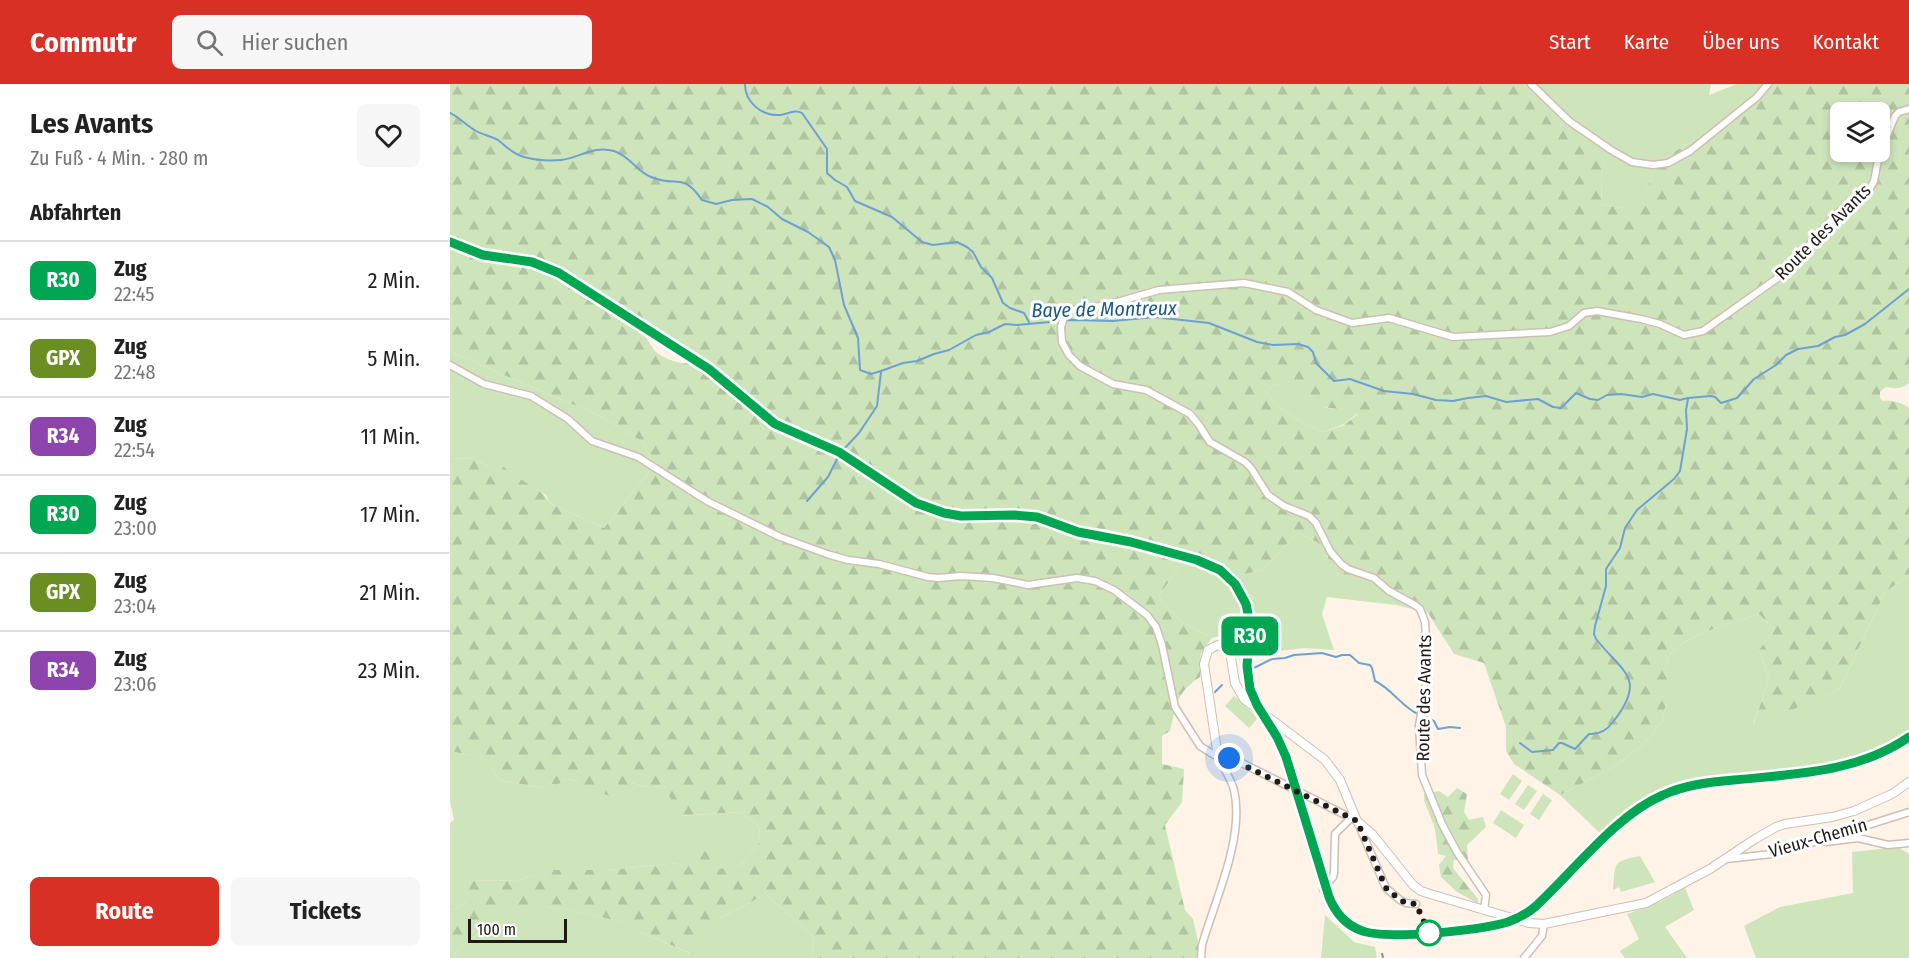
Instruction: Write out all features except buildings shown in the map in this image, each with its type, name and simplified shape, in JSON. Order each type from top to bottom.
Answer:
[{"type":"street","points":[[1531,84],[1569,121],[1611,150],[1632,162],[1653,165],[1668,163],[1690,151],[1757,97],[1768,84]]},
{"type":"street","name":"Route des Avants","points":[[1484,910],[1486,895],[1457,852],[1442,824],[1422,775],[1419,726],[1426,684],[1427,653],[1425,622],[1420,609],[1416,604],[1389,591],[1374,578],[1341,564],[1330,551],[1316,523],[1309,516],[1284,506],[1268,495],[1251,468],[1245,462],[1210,442],[1190,414],[1146,390],[1113,384],[1089,372],[1069,355],[1064,347],[1061,322],[1065,314],[1073,310],[1107,305],[1159,290],[1244,283],[1288,292],[1316,310],[1352,323],[1389,318],[1453,337],[1550,332],[1569,326],[1584,313],[1597,311],[1641,319],[1684,335],[1696,333],[1786,272],[1836,214],[1864,195],[1874,181],[1879,155],[1895,116],[1909,109]]},
{"type":"street","points":[[450,365],[484,384],[531,396],[568,419],[598,444],[639,457],[698,496],[780,537],[830,555],[879,564],[928,577],[993,578],[1028,585],[1077,578],[1114,590],[1139,608],[1152,621],[1162,645],[1175,707],[1202,748],[1218,757],[1238,761],[1353,820],[1373,835],[1409,880],[1421,891],[1529,923],[1544,924],[1647,903],[1686,883],[1776,827],[1854,811],[1892,794],[1909,782]]},
{"type":"street","points":[[1201,958],[1202,945],[1230,859],[1234,830],[1235,793],[1218,757],[1204,661],[1209,649],[1215,645],[1228,648],[1232,654],[1234,679],[1244,699],[1319,754],[1331,766],[1340,780],[1353,820],[1386,888],[1400,900],[1416,904]]},
{"type":"street","name":"Vieux-Chemin","points":[[1725,859],[1772,854],[1909,812]]},
{"type":"street","points":[[1323,889],[1334,873],[1335,834],[1353,820]]},
{"type":"street","points":[[1820,841],[1821,843],[1858,838],[1888,844],[1909,843]]},
{"type":"street","points":[[1524,958],[1542,936],[1544,924]]},
{"type":"green space","points":[[450,84],[1524,84],[1597,148],[1605,161],[1601,178],[1602,204],[1619,208],[1638,202],[1649,184],[1656,162],[1711,131],[1760,89],[1761,84],[1909,84],[1909,383],[1898,388],[1886,387],[1880,392],[1880,398],[1882,401],[1896,402],[1909,408],[1909,575],[1885,592],[1839,690],[1753,726],[1769,679],[1759,650],[1774,629],[1759,614],[1703,633],[1676,648],[1668,658],[1665,672],[1675,691],[1665,707],[1662,722],[1642,746],[1614,767],[1560,795],[1514,764],[1506,751],[1506,727],[1484,663],[1454,654],[1428,613],[1396,605],[1378,585],[1337,573],[1320,544],[1298,532],[1263,570],[1236,576],[1218,564],[1191,553],[1105,529],[1078,527],[1036,512],[1035,521],[1068,536],[1126,545],[1184,562],[1158,596],[1180,621],[1212,638],[1201,653],[1200,677],[1181,694],[1170,731],[1162,736],[1162,764],[1184,769],[1182,802],[1165,825],[1185,910],[1193,919],[1202,958],[812,958],[814,937],[766,894],[720,918],[690,953],[640,932],[624,922],[558,908],[510,905],[450,958],[450,909],[453,910],[467,902],[467,880],[517,881],[548,870],[608,870],[678,863],[689,850],[708,851],[719,869],[739,866],[758,846],[760,827],[741,812],[679,816],[664,785],[652,788],[632,783],[613,797],[582,787],[577,781],[566,779],[557,785],[549,783],[543,788],[499,780],[489,766],[479,758],[450,751],[450,458],[473,459],[490,467],[500,462],[512,474],[540,491],[550,503],[604,528],[654,466],[643,442],[598,415],[450,351]],"holes":[[[476,247],[486,251],[528,256],[528,266],[472,256]],[[552,266],[598,296],[595,301],[592,301],[549,273]],[[648,326],[693,355],[689,363],[676,362],[654,350],[643,334]],[[710,365],[776,420],[815,435],[847,451],[902,488],[926,501],[951,509],[993,510],[996,522],[955,521],[913,508],[836,456],[772,428],[706,372]],[[1275,384],[1293,388],[1306,395],[1313,405],[1358,414],[1344,425],[1323,432],[1292,416],[1266,392]]]},
{"type":"green space","points":[[1524,84],[1711,84],[1709,95],[1737,84],[1761,84],[1760,89],[1711,131],[1656,162],[1649,184],[1638,203],[1619,208],[1602,204],[1601,178],[1605,161]]},
{"type":"green space","points":[[450,351],[598,415],[643,442],[654,466],[604,528],[550,503],[546,495],[506,471],[473,459],[450,458]]},
{"type":"green space","points":[[1275,384],[1297,388],[1326,408],[1358,413],[1344,424],[1323,432],[1298,420],[1279,406],[1266,392]]},
{"type":"green space","points":[[1298,532],[1320,544],[1338,573],[1378,585],[1396,605],[1327,597],[1322,614],[1334,650],[1304,648],[1269,652],[1251,661],[1253,617],[1248,598],[1236,576],[1263,570]]},
{"type":"green space","points":[[1184,562],[1216,575],[1225,581],[1239,597],[1246,620],[1242,669],[1236,649],[1228,639],[1220,636],[1212,638],[1180,621],[1158,596]]},
{"type":"green space","points":[[1909,575],[1909,732],[1879,751],[1851,761],[1827,765],[1695,780],[1640,801],[1602,835],[1560,795],[1614,767],[1642,746],[1662,722],[1665,707],[1674,691],[1665,669],[1668,658],[1676,648],[1703,633],[1759,614],[1774,629],[1759,650],[1769,679],[1753,725],[1839,690],[1885,592]]},
{"type":"green space","points":[[1234,696],[1258,718],[1249,728],[1225,706]]},
{"type":"green space","points":[[450,751],[479,758],[489,766],[499,780],[543,788],[549,783],[557,785],[566,779],[577,781],[582,787],[632,783],[652,788],[664,785],[680,816],[741,812],[760,827],[758,846],[739,866],[718,870],[689,850],[679,863],[608,870],[549,870],[517,881],[468,880],[467,902],[453,910],[450,909],[450,823],[454,820],[450,801]]},
{"type":"green space","points":[[1513,774],[1522,781],[1509,800],[1500,794]]},
{"type":"green space","points":[[1528,785],[1537,791],[1524,810],[1515,804]]},
{"type":"green space","points":[[1457,788],[1467,794],[1464,812],[1469,820],[1483,817],[1486,827],[1467,845],[1468,859],[1454,860],[1453,868],[1478,899],[1477,903],[1457,892],[1441,877],[1439,865],[1446,856],[1438,854],[1435,828],[1424,801],[1424,794],[1439,791],[1448,797]]},
{"type":"green space","points":[[1543,794],[1552,800],[1539,820],[1530,814]]},
{"type":"green space","points":[[1501,810],[1524,825],[1516,838],[1493,823]]},
{"type":"green space","points":[[1898,847],[1909,854],[1909,958],[1756,958],[1744,926],[1780,907],[1853,893],[1852,852]]},
{"type":"green space","points":[[1640,856],[1655,882],[1621,892],[1619,887],[1613,890],[1617,865],[1624,860]]},
{"type":"green space","points":[[1685,888],[1694,910],[1665,927],[1687,958],[1625,958],[1620,951],[1639,939],[1627,914],[1660,902]]},
{"type":"green space","points":[[766,894],[814,937],[812,958],[450,958],[510,904],[558,908],[625,922],[640,932],[689,953],[720,918]]},
{"type":"green space","points":[[1325,915],[1354,942],[1375,947],[1377,958],[1321,958]]},
{"type":"waterway","points":[[745,84],[748,97],[755,107],[773,115],[802,113],[827,149],[827,173],[847,187],[855,201],[892,217],[922,242],[933,245],[957,242],[967,247],[992,278],[1003,303],[1024,313],[1029,322]]},
{"type":"waterway","name":"Baye de Montreux","points":[[450,113],[476,131],[498,140],[513,152],[524,157],[561,160],[593,151],[614,151],[625,156],[646,175],[660,180],[684,183],[702,200],[716,204],[752,199],[768,207],[782,219],[808,232],[829,247],[835,260],[844,305],[858,338],[860,370],[871,374],[949,350],[976,335],[989,332],[1005,324],[1072,320],[1113,321],[1155,317],[1209,323],[1257,342],[1273,345],[1298,344],[1308,347],[1313,352],[1316,363],[1334,381],[1350,379],[1384,391],[1413,394],[1436,400],[1453,401],[1486,396],[1506,402],[1538,399],[1553,407],[1561,408],[1576,393],[1598,400],[1607,395],[1621,394],[1642,397],[1653,394],[1680,400],[1711,396],[1721,403],[1737,398],[1754,379],[1776,365],[1786,355],[1798,349],[1818,346],[1835,337],[1845,335],[1865,324],[1909,289]]},
{"type":"waterway","points":[[843,450],[859,433],[877,406],[881,372]]},
{"type":"waterway","points":[[1520,743],[1532,752],[1553,750],[1559,743],[1575,749],[1589,734],[1600,733],[1608,727],[1629,695],[1630,685],[1627,676],[1594,634],[1606,586],[1606,569],[1620,548],[1625,528],[1637,510],[1674,479],[1680,471],[1687,429],[1688,399]]},
{"type":"waterway","points":[[807,501],[828,477],[839,455]]},
{"type":"waterway","points":[[1252,669],[1272,659],[1294,655],[1322,653],[1336,657],[1350,655],[1359,663],[1370,665],[1375,681],[1418,714]]},
{"type":"waterway","points":[[1215,692],[1222,685]]},
{"type":"waterway","points":[[1425,716],[1434,721],[1438,729],[1460,728]]},
{"type":"railway","points":[[474,252],[528,261]]},
{"type":"railway","points":[[552,270],[594,296]]},
{"type":"railway","points":[[648,331],[690,357]]},
{"type":"railway","points":[[709,369],[775,424],[839,452],[901,495]]},
{"type":"railway","points":[[916,503],[954,514],[993,516]]},
{"type":"railway","points":[[1037,517],[1083,533],[1131,541],[1197,560],[1215,567],[1231,579],[1242,594],[1249,614],[1247,671],[1250,689],[1282,746],[1293,776]]},
{"type":"railway","points":[[1343,919],[1368,933],[1381,935],[1417,935],[1458,931],[1508,922],[1536,906],[1631,814],[1667,793],[1700,784],[1802,773],[1847,765],[1889,749],[1909,737]]},
{"type":"railway","points":[[1382,953],[1383,958]]},
{"type":"train","name":"R30","points":[[450,242],[483,255],[532,262],[559,273],[709,369],[775,424],[839,452],[901,495],[922,506],[961,516],[1037,517],[1078,532],[1131,542],[1197,560],[1224,573],[1238,588],[1246,604],[1250,624],[1247,666],[1250,689],[1282,746],[1329,897],[1343,919],[1361,931],[1386,935],[1419,933],[1508,922],[1536,906],[1622,821],[1661,795],[1695,784],[1830,770],[1878,756],[1909,737]]},
{"type":"route","points":[[1229,758],[1357,821],[1386,888],[1394,897],[1406,903],[1416,904],[1429,933]]}]
